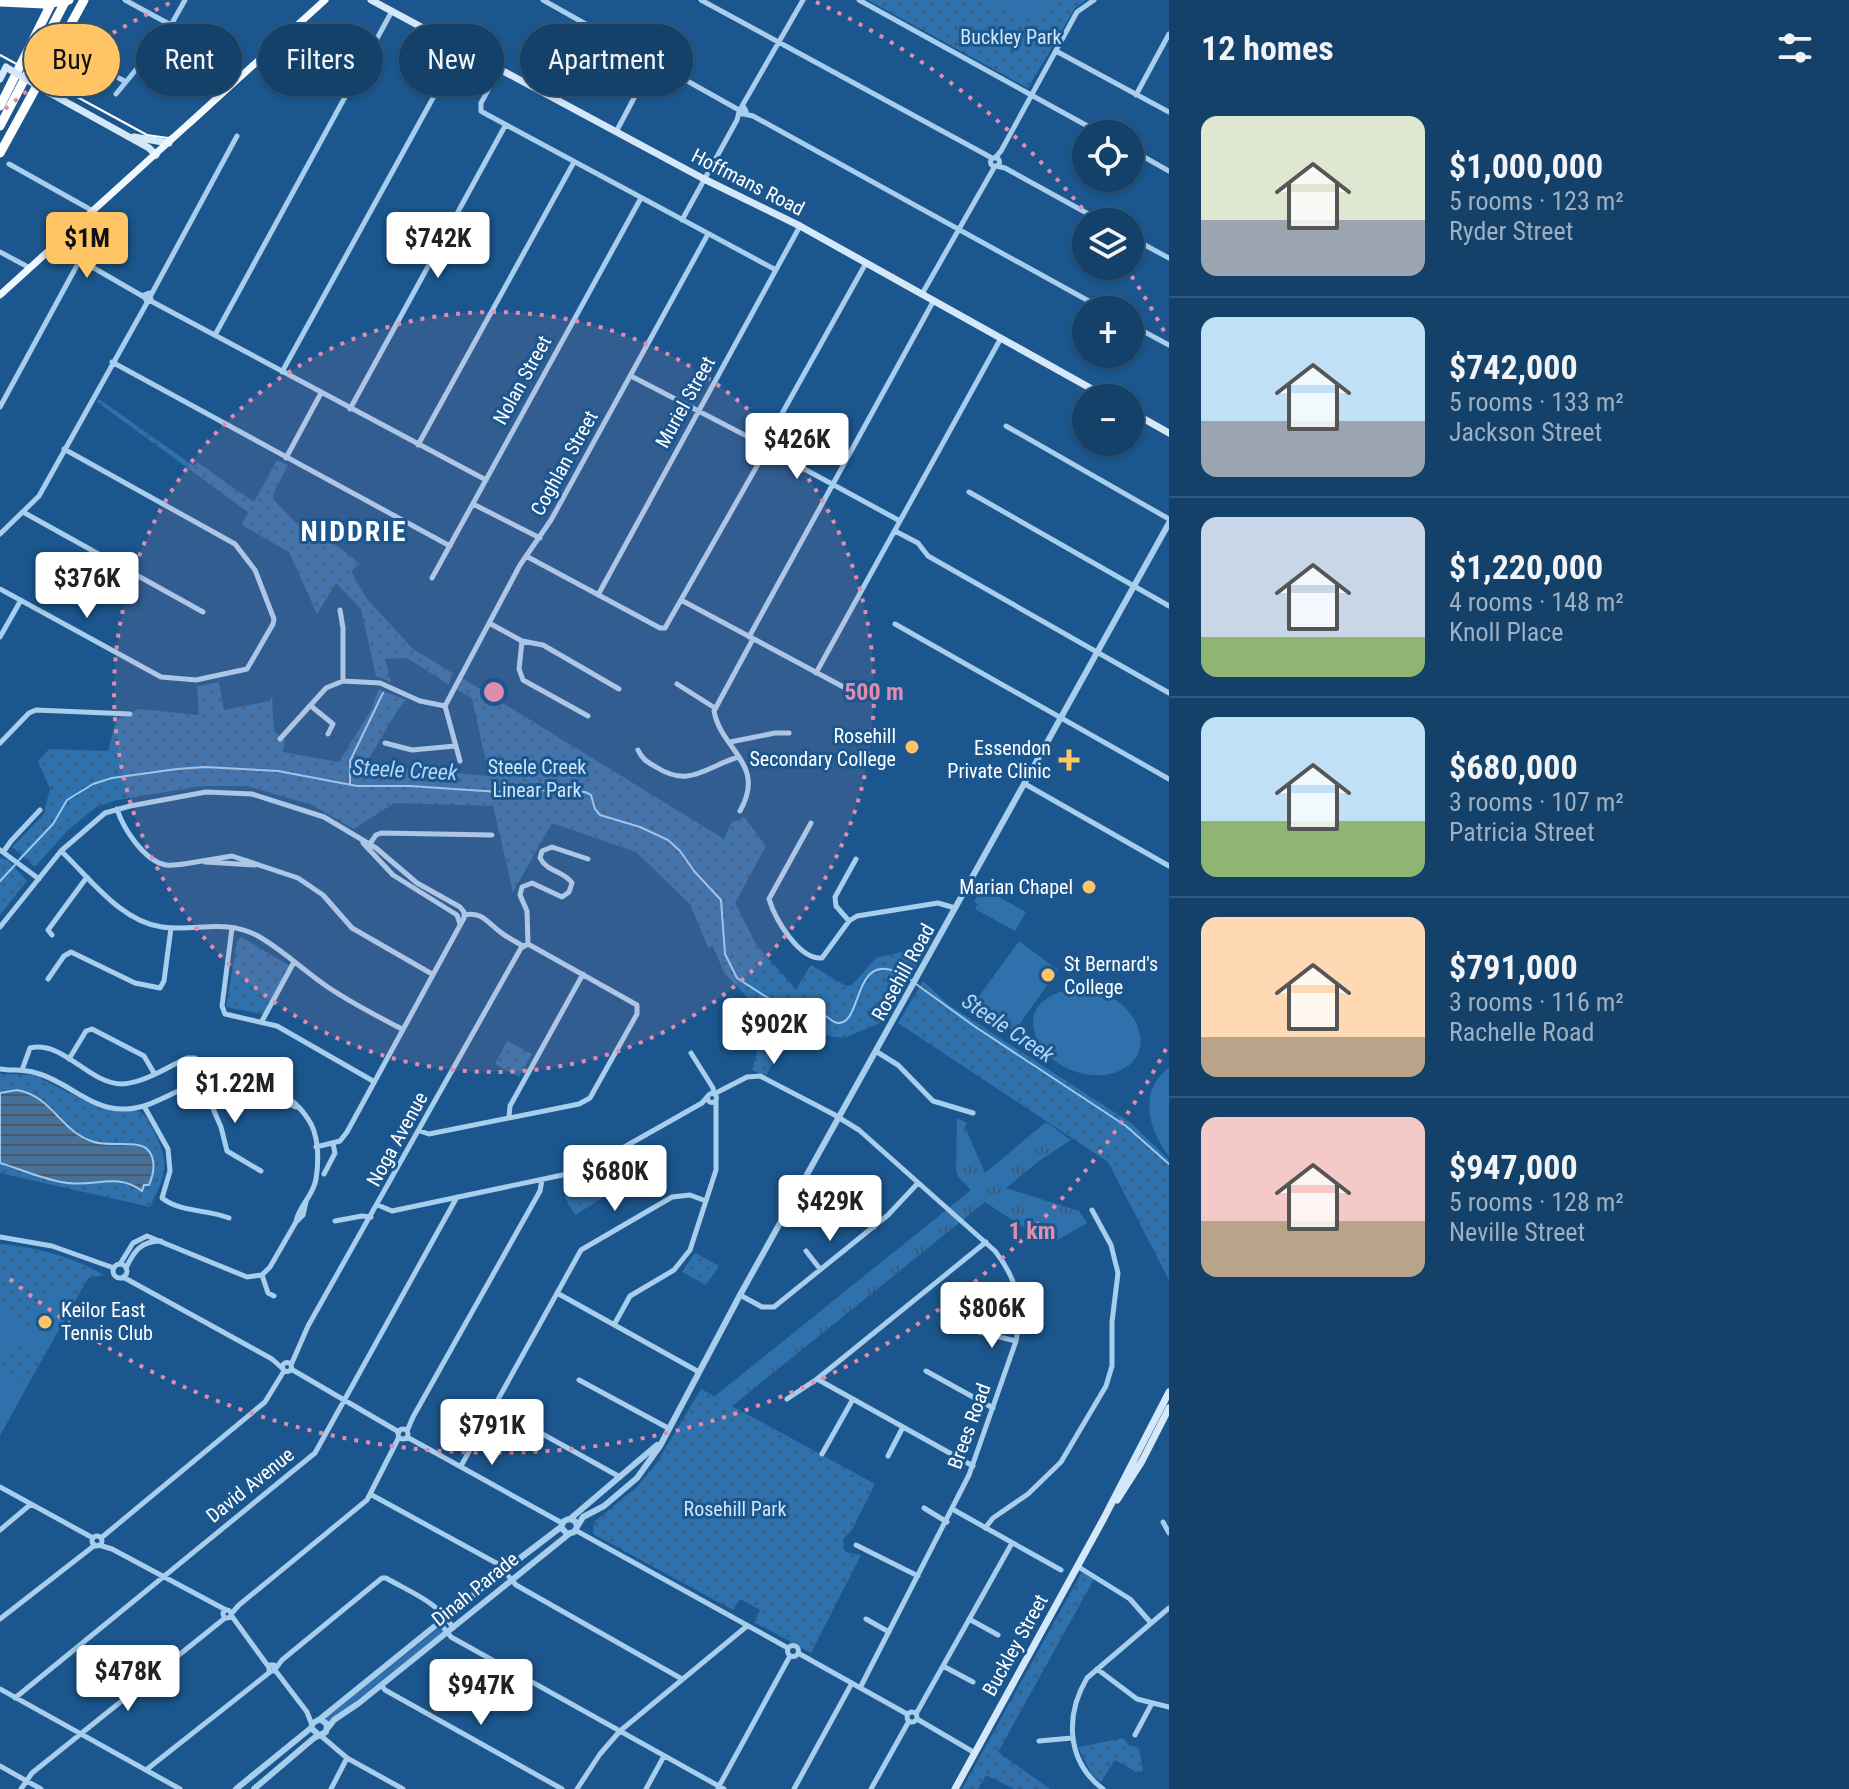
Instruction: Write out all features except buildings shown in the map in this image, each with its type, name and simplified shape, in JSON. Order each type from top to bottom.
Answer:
[{"type":"highway","points":[[0,2],[68,0]]},
{"type":"highway","points":[[0,126],[68,0]]},
{"type":"highway","points":[[0,153],[84,0]]},
{"type":"highway","points":[[0,106],[49,2]]},
{"type":"main road","points":[[0,295],[325,0]]},
{"type":"main road","name":"Hoffmans Road","points":[[371,0],[415,24]]},
{"type":"main road","points":[[4,72],[28,80],[150,148],[156,155]]},
{"type":"main road","name":"Hoffmans Road","points":[[504,73],[867,262],[1083,384]]},
{"type":"main road","points":[[125,135],[170,143]]},
{"type":"main road","points":[[1144,419],[1169,433]]},
{"type":"main road","name":"Buckley Street","points":[[955,1789],[1104,1518],[1169,1392]]},
{"type":"main road","name":"Buckley Street","points":[[1104,1518],[1136,1471],[1169,1408]]},
{"type":"street","points":[[125,0],[169,24]]},
{"type":"street","points":[[172,24],[185,0]]},
{"type":"street","points":[[543,0],[1080,296]]},
{"type":"street","points":[[701,0],[1078,208]]},
{"type":"street","points":[[682,220],[803,0]]},
{"type":"street","points":[[859,0],[1077,120]]},
{"type":"street","points":[[922,294],[1077,12],[1094,0]]},
{"type":"street","points":[[215,335],[392,11]]},
{"type":"street","points":[[1136,95],[1169,34]]},
{"type":"street","points":[[1056,51],[1169,112]]},
{"type":"street","points":[[120,89],[136,69]]},
{"type":"street","points":[[120,79],[126,82]]},
{"type":"street","points":[[282,372],[434,96]]},
{"type":"street","points":[[486,96],[481,107],[486,114],[776,270]]},
{"type":"street","points":[[616,132],[635,96]]},
{"type":"street","points":[[350,409],[506,126]]},
{"type":"street","points":[[0,534],[39,496],[237,136]]},
{"type":"street","points":[[1144,157],[1169,171]]},
{"type":"street","points":[[418,445],[574,162]]},
{"type":"street","points":[[9,164],[93,211]]},
{"type":"street","name":"Nolan Street","points":[[432,578],[641,198]]},
{"type":"street","name":"Muriel Street","points":[[598,595],[800,226]]},
{"type":"street","name":"Coghlan Street","points":[[445,706],[708,234]]},
{"type":"street","points":[[64,238],[81,258],[135,291],[485,482]]},
{"type":"street","points":[[1144,245],[1169,258]]},
{"type":"street","points":[[0,252],[30,268]]},
{"type":"street","points":[[0,407],[81,258]]},
{"type":"street","points":[[526,556],[665,628],[867,262]]},
{"type":"street","points":[[740,811],[749,788],[748,775],[715,718],[715,708],[934,300]]},
{"type":"street","points":[[1144,332],[1169,345]]},
{"type":"street","points":[[816,673],[1001,338]]},
{"type":"street","points":[[112,362],[450,546]]},
{"type":"street","points":[[631,376],[900,521]]},
{"type":"street","points":[[286,458],[321,393]]},
{"type":"street","points":[[1006,426],[1169,521]]},
{"type":"street","points":[[0,589],[161,677],[196,680],[244,671],[250,666],[273,624],[274,619],[255,570],[231,541],[64,449]]},
{"type":"street","points":[[969,492],[1169,606]]},
{"type":"street","points":[[474,502],[540,538]]},
{"type":"street","points":[[23,512],[203,612]]},
{"type":"street","name":"Rosehill Road","points":[[574,1530],[583,1517],[604,1506],[637,1478],[652,1459],[1169,521]]},
{"type":"street","points":[[895,531],[918,543],[928,556],[1169,693]]},
{"type":"street","points":[[0,637],[21,600]]},
{"type":"street","points":[[681,600],[851,691]]},
{"type":"street","points":[[340,610],[343,681]]},
{"type":"street","points":[[489,623],[522,641],[543,645],[617,685]]},
{"type":"street","points":[[895,624],[1169,779]]},
{"type":"street","points":[[522,641],[519,669],[523,680],[586,712]]},
{"type":"street","points":[[280,739],[326,688],[343,681],[380,683],[420,701],[445,706],[460,761]]},
{"type":"street","points":[[677,684],[715,708]]},
{"type":"street","points":[[311,706],[333,724],[328,734]]},
{"type":"street","points":[[0,743],[29,713],[36,710],[130,714]]},
{"type":"street","points":[[730,742],[789,733]]},
{"type":"street","points":[[385,743],[412,750],[455,746]]},
{"type":"street","points":[[638,750],[643,759],[677,778],[688,777],[739,757]]},
{"type":"street","points":[[1025,784],[1169,866]]},
{"type":"street","points":[[0,927],[61,851],[105,813],[206,792],[252,794],[324,817],[369,845],[404,875],[460,907],[461,919],[347,1132],[340,1141],[316,1147]]},
{"type":"street","points":[[117,809],[127,833],[152,858],[167,865],[230,862],[270,868],[308,883],[352,928],[432,974]]},
{"type":"street","points":[[39,879],[2,850],[40,810]]},
{"type":"street","points":[[811,823],[769,899],[796,947],[804,953],[822,958],[849,921],[857,916],[938,903],[956,909]]},
{"type":"street","points":[[369,845],[381,833],[492,835]]},
{"type":"street","points":[[360,840],[393,875],[461,919]]},
{"type":"street","points":[[525,945],[527,911],[520,895],[522,887],[532,883],[562,897],[569,892],[572,883],[570,878],[542,863],[542,851],[552,847],[588,859]]},
{"type":"street","points":[[61,851],[128,914],[149,924],[171,928],[216,925],[257,936],[348,1001],[402,1029]]},
{"type":"street","points":[[849,921],[836,906],[835,897],[856,859]]},
{"type":"street","points":[[52,935],[48,930],[87,877]]},
{"type":"street","points":[[420,1131],[429,1134],[586,1101],[637,1014],[635,1003],[496,930],[485,918],[473,913],[461,919]]},
{"type":"street","points":[[48,979],[64,956],[71,952],[135,983],[160,988],[164,981],[171,928]]},
{"type":"street","points":[[232,928],[222,1010],[228,1015],[262,1021],[283,1029],[373,1081]]},
{"type":"street","name":"Noga Avenue","points":[[0,1619],[265,1402],[525,945]]},
{"type":"street","points":[[262,1021],[294,962]]},
{"type":"street","points":[[509,1117],[510,1106],[583,974]]},
{"type":"street","points":[[69,1059],[86,1031],[92,1029],[144,1056],[154,1073]]},
{"type":"street","points":[[22,1070],[26,1053],[32,1046],[48,1049],[115,1083],[133,1082],[187,1058],[195,1058],[227,1151],[244,1158],[261,1171]]},
{"type":"street","points":[[877,1052],[898,1065],[933,1101],[973,1113]]},
{"type":"street","points":[[614,1325],[630,1296],[681,1264],[690,1250],[717,1167],[713,1097],[691,1053]]},
{"type":"street","points":[[0,1069],[38,1073],[108,1108],[124,1110],[144,1106],[203,1081],[223,1077],[242,1078],[289,1097],[310,1121],[316,1147],[316,1179],[303,1215],[262,1275],[247,1277],[147,1236],[115,1275],[139,1285],[286,1366],[461,1466],[562,1525],[564,1533],[574,1530]]},
{"type":"street","name":"Brees Road","points":[[379,1204],[392,1211],[572,1173],[591,1166],[747,1077],[760,1076],[853,1127],[986,1242],[1003,1261],[1016,1286],[1020,1312],[1016,1341],[973,1466],[860,1688]]},
{"type":"street","points":[[144,1106],[168,1149],[170,1171],[162,1198],[183,1209],[212,1211],[229,1218]]},
{"type":"street","points":[[324,1174],[335,1153],[333,1144]]},
{"type":"street","points":[[530,1204],[540,1191],[542,1180]]},
{"type":"street","points":[[21,1789],[26,1780],[80,1734],[362,1505],[530,1204],[535,1191],[534,1182]]},
{"type":"street","points":[[740,1295],[762,1307],[771,1308],[874,1227],[918,1183]]},
{"type":"street","points":[[839,1194],[874,1227]]},
{"type":"street","points":[[461,1466],[579,1252],[672,1197],[690,1195],[706,1201]]},
{"type":"street","name":"David Avenue","points":[[15,1698],[315,1453],[457,1197]]},
{"type":"street","points":[[985,1528],[993,1518],[1028,1494],[1061,1462],[1106,1386],[1112,1366],[1112,1322],[1118,1273],[1111,1245],[1092,1210]]},
{"type":"street","points":[[335,1221],[371,1217]]},
{"type":"street","points":[[0,1237],[52,1246],[122,1268],[139,1285]]},
{"type":"street","points":[[787,1399],[817,1379],[986,1242]]},
{"type":"street","points":[[806,1251],[820,1269]]},
{"type":"street","points":[[122,1268],[123,1277]]},
{"type":"street","points":[[262,1275],[268,1293],[274,1296]]},
{"type":"street","points":[[557,1293],[699,1372]]},
{"type":"street","points":[[975,1331],[1016,1341]]},
{"type":"street","points":[[926,1371],[993,1408]]},
{"type":"street","points":[[817,1379],[973,1466]]},
{"type":"street","points":[[579,1380],[668,1428]]},
{"type":"street","points":[[822,1454],[853,1399]]},
{"type":"street","points":[[494,1407],[620,1477]]},
{"type":"street","points":[[888,1456],[903,1427]]},
{"type":"street","name":"Rosehill Road","points":[[570,1519],[664,1436]]},
{"type":"street","points":[[0,1487],[227,1614],[307,1712],[312,1731],[332,1743],[347,1758],[403,1789]]},
{"type":"street","points":[[370,1494],[504,1570],[517,1586],[682,1679]]},
{"type":"street","points":[[0,1530],[31,1504]]},
{"type":"street","points":[[924,1508],[947,1522]]},
{"type":"street","points":[[953,1510],[1061,1570]]},
{"type":"street","points":[[570,1519],[574,1530],[788,1648],[790,1656]]},
{"type":"street","name":"Dinah Parade","points":[[320,1719],[570,1519]]},
{"type":"street","points":[[1163,1522],[1169,1533]]},
{"type":"street","name":"Dinah Parade","points":[[327,1730],[334,1720],[574,1530]]},
{"type":"street","points":[[916,1716],[1012,1543]]},
{"type":"street","points":[[856,1545],[918,1576]]},
{"type":"street","points":[[1077,1566],[1130,1599],[1151,1623]]},
{"type":"street","points":[[146,1770],[382,1578],[438,1608],[447,1616],[450,1631]]},
{"type":"street","points":[[1103,1789],[1080,1763],[1072,1738],[1071,1722],[1079,1691],[1087,1678],[1169,1608]]},
{"type":"street","points":[[866,1619],[889,1632]]},
{"type":"street","points":[[969,1619],[998,1635]]},
{"type":"street","points":[[439,1622],[720,1788],[790,1656],[798,1653]]},
{"type":"street","points":[[577,1789],[620,1731],[747,1626]]},
{"type":"street","points":[[788,1648],[795,1645],[798,1653],[908,1718]]},
{"type":"street","points":[[943,1666],[973,1682]]},
{"type":"street","points":[[1097,1669],[1123,1691],[1151,1705],[1169,1707]]},
{"type":"street","points":[[794,1789],[852,1683]]},
{"type":"street","points":[[381,1685],[562,1789]]},
{"type":"street","points":[[0,1689],[180,1789]]},
{"type":"street","points":[[1135,1735],[1151,1705]]},
{"type":"street","points":[[307,1712],[327,1724],[332,1743]]},
{"type":"street","points":[[871,1789],[911,1712],[975,1753]]},
{"type":"street","points":[[236,1789],[310,1731],[320,1719]]},
{"type":"street","points":[[247,1780],[247,1786],[252,1789],[327,1730]]},
{"type":"street","points":[[1039,1741],[1072,1738]]},
{"type":"street","points":[[646,1789],[664,1756]]},
{"type":"street","points":[[331,1789],[347,1758]]},
{"type":"street","points":[[0,1766],[41,1789]]},
{"type":"green space","name":"Buckley Park","points":[[868,0],[1086,0],[1075,8],[1028,88]]},
{"type":"green space","points":[[989,0],[1060,0],[1043,12],[1024,16],[1005,12]]},
{"type":"green space","points":[[99,399],[194,466],[197,462],[254,502],[277,460],[288,465],[273,499],[295,522],[340,548],[360,564],[351,571],[367,599],[413,649],[454,674],[448,684],[407,658],[385,659],[391,682],[376,676],[361,609],[336,583],[317,614],[289,552],[242,525],[248,512],[97,402]]},
{"type":"green space","name":"Steele Creek Linear Park","points":[[462,678],[724,839],[731,823],[744,817],[766,846],[735,903],[757,946],[796,989],[811,965],[846,986],[852,985],[876,958],[928,946],[885,1021],[844,1038],[788,1031],[766,1076],[752,1070],[766,1017],[725,974],[712,945],[709,949],[690,904],[636,852],[552,823],[513,892],[493,806],[394,803],[354,829],[312,805],[247,786],[202,786],[117,800],[96,807],[66,832],[35,867],[12,847],[43,815],[50,789],[38,761],[49,749],[108,751],[116,720],[139,709],[199,715],[197,686],[219,682],[224,710],[269,701],[272,696],[274,731],[285,741],[283,752],[339,762],[370,712],[379,689],[406,700],[365,765],[489,776],[472,698],[456,689]]},
{"type":"green space","points":[[0,858],[8,860],[27,881],[0,915]]},
{"type":"green space","points":[[978,885],[1026,912],[1015,931],[975,909],[977,896],[973,894]]},
{"type":"green space","points":[[241,937],[292,967],[266,1015],[226,1007],[237,941]]},
{"type":"green space","points":[[1019,941],[1058,970],[1014,1032],[974,1003]]},
{"type":"green space","points":[[923,981],[949,1005],[1131,1123],[1169,1160],[1169,1280],[1108,1162],[898,1023]]},
{"type":"green space","points":[[1071,989],[1093,990],[1112,998],[1127,1010],[1137,1024],[1140,1039],[1138,1054],[1128,1066],[1110,1074],[1087,1074],[1067,1068],[1050,1057],[1038,1042],[1033,1026],[1036,1011],[1048,998]]},
{"type":"green space","points":[[507,1041],[532,1054],[519,1077],[495,1064]]},
{"type":"green space","points":[[1169,1068],[1169,1156],[1152,1123],[1150,1099],[1159,1077]]},
{"type":"green space","points":[[0,1074],[34,1075],[99,1108],[138,1111],[144,1115],[159,1142],[164,1161],[163,1177],[150,1207],[0,1173]]},
{"type":"green space","points":[[957,1118],[967,1123],[965,1127],[985,1173],[1046,1122],[1071,1140],[1006,1188],[1079,1211],[1087,1223],[1054,1242],[1046,1242],[985,1202],[731,1407],[715,1396],[971,1190],[958,1177],[956,1169]]},
{"type":"green space","points":[[587,1170],[604,1197],[575,1215],[565,1198],[572,1176]]},
{"type":"green space","points":[[0,1244],[54,1254],[104,1275],[88,1278],[29,1383],[0,1368]]},
{"type":"green space","points":[[695,1253],[719,1266],[706,1285],[682,1272]]},
{"type":"green space","name":"Keilor East Tennis Club","points":[[51,1285],[73,1297],[40,1358],[18,1346]]},
{"type":"green space","points":[[0,1309],[26,1323],[2,1367],[0,1365]]},
{"type":"green space","points":[[0,1368],[29,1383],[0,1436]]},
{"type":"green space","name":"Rosehill Park","points":[[701,1389],[875,1484],[852,1530],[843,1539],[845,1552],[861,1555],[811,1653],[754,1622],[760,1610],[740,1599],[733,1610],[593,1534],[594,1522],[637,1487],[656,1464]]},
{"type":"green space","points":[[1082,1572],[1094,1579],[998,1752],[1050,1789],[1014,1789],[986,1775],[978,1789],[962,1789]]},
{"type":"green space","points":[[440,1627],[443,1632],[328,1723],[326,1718]]},
{"type":"green space","points":[[1123,1738],[1129,1745],[1139,1748],[1143,1771],[1136,1772],[1115,1760],[1101,1782],[1091,1773],[1078,1747]]},
{"type":"shaded area","points":[[17,1090],[40,1100],[82,1137],[100,1143],[143,1146],[152,1157],[154,1166],[149,1185],[144,1185],[142,1191],[132,1185],[113,1181],[72,1184],[0,1163],[0,1093]]},
{"type":"waterway","points":[[350,784],[350,761],[383,693]]},
{"type":"waterway","name":"Steele Creek","points":[[19,860],[53,824],[67,800],[93,784],[112,778],[177,769],[205,767],[278,771],[357,786],[585,792],[591,795],[600,815],[640,827],[668,840],[680,851],[721,900],[725,954],[737,978],[785,1009],[820,1013],[839,1023],[849,1016],[870,974],[880,969],[893,970],[911,980]]},
{"type":"waterway","name":"Steele Creek","points":[[0,881],[15,865]]},
{"type":"waterway","name":"Steele Creek","points":[[916,984],[1126,1126],[1169,1164]]},
{"type":"tram line","points":[[0,55],[147,135],[168,138],[191,125],[327,0]]},
{"type":"place","name":"Rosehill Secondary College","points":[[912,747]]},
{"type":"place","name":"Essendon Private Clinic","points":[[1069,760]]},
{"type":"place","name":"Marian Chapel","points":[[1089,887]]},
{"type":"place","name":"St Bernard's College","points":[[1048,975]]},
{"type":"place","name":"Keilor East Tennis Club","points":[[45,1322]]},
{"type":"district","name":"NIDDRIE","points":[[354,531]]}]
